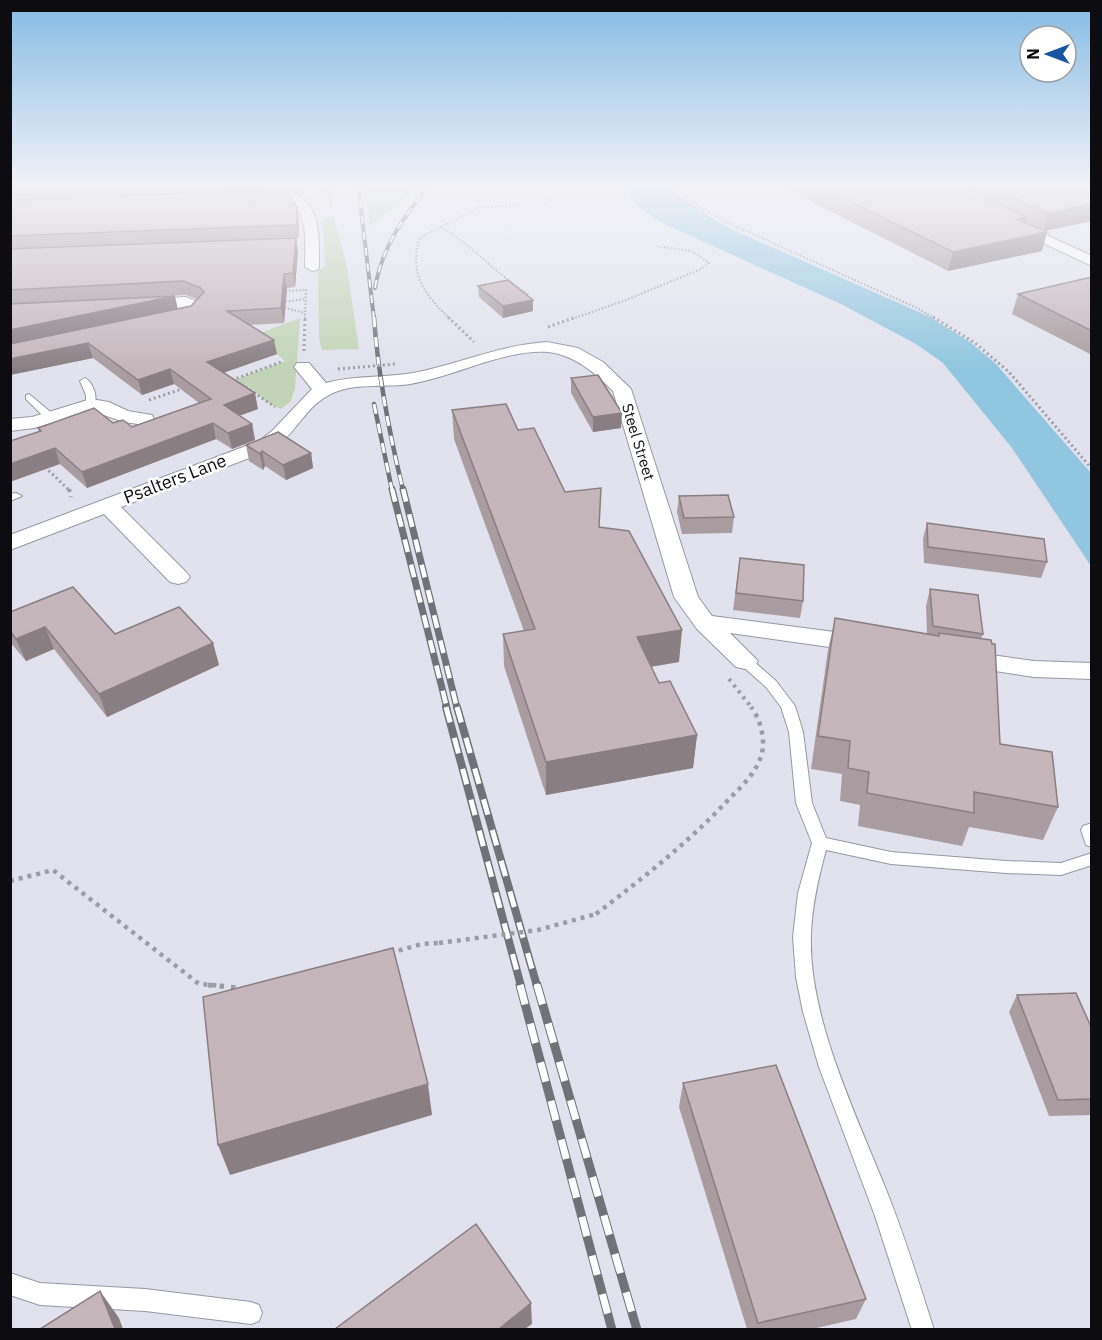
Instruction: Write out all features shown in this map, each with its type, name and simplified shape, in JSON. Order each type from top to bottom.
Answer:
[{"type":"street","points":[[306,247],[312,267]]},
{"type":"street","points":[[1060,247],[1092,262]]},
{"type":"street","points":[[127,304],[186,302],[197,307],[188,315],[155,322]]},
{"type":"street","name":"Steel Street","points":[[322,390],[339,385],[416,378],[489,356],[542,346],[565,348],[584,356],[614,380],[621,389],[686,597],[705,623],[738,654]]},
{"type":"street","points":[[304,361],[322,390]]},
{"type":"street","name":"Psalters Lane","points":[[10,543],[272,442],[322,390]]},
{"type":"street","points":[[10,425],[50,417],[91,405],[124,416],[145,419]]},
{"type":"street","points":[[107,506],[178,577]]},
{"type":"street","points":[[705,623],[809,634],[891,648]]},
{"type":"street","points":[[938,655],[1034,669],[1092,670]]},
{"type":"lane","points":[[86,381],[91,395],[91,405]]},
{"type":"lane","points":[[29,397],[50,417]]},
{"type":"lane","points":[[738,654],[771,684],[788,706],[796,732],[804,803],[820,843],[806,893],[802,937],[805,977],[812,1012],[828,1067],[886,1216],[923,1329]]},
{"type":"lane","points":[[820,843],[891,858],[1006,867],[1061,869],[1092,859]]},
{"type":"lane","points":[[10,1284],[40,1294],[145,1300],[250,1313]]},
{"type":"path","points":[[416,247],[422,289],[435,305],[489,356]]},
{"type":"path","points":[[471,247],[516,287],[528,294]]},
{"type":"path","points":[[547,328],[626,300],[701,269],[709,263],[706,258],[685,250],[660,247]]},
{"type":"path","points":[[780,247],[919,309],[975,343],[1009,372],[1092,470]]},
{"type":"path","points":[[299,412],[270,405],[261,400],[252,389],[228,382],[304,361],[306,272],[312,267]]},
{"type":"path","points":[[283,291],[306,290]]},
{"type":"path","points":[[305,299],[278,305],[305,313]]},
{"type":"path","points":[[338,369],[395,364]]},
{"type":"path","points":[[114,411],[185,388]]},
{"type":"path","points":[[39,463],[69,488],[75,518]]},
{"type":"path","points":[[378,956],[422,944],[490,939],[576,921],[596,914],[651,873],[719,810],[751,776],[761,758],[763,735],[755,712],[730,680],[726,662],[738,654]]},
{"type":"path","points":[[10,881],[53,870],[199,984],[230,989],[249,988]]},
{"type":"green space","points":[[324,247],[342,247],[359,349],[322,350],[319,338],[318,270],[325,267]]},
{"type":"green space","points":[[300,318],[295,388],[291,401],[281,409],[268,403],[250,387],[228,382],[285,361],[255,335]]},
{"type":"water","points":[[714,247],[770,247],[928,316],[970,342],[995,363],[1091,473],[1091,566],[1012,448],[943,363],[916,344],[841,304]]},
{"type":"building","points":[[74,247],[295,247],[293,273],[284,274],[281,308],[227,311],[274,340],[207,362],[255,393],[224,405],[252,424],[228,433],[213,423],[82,472],[55,448],[10,464],[10,441],[41,431],[38,428],[94,408],[113,423],[123,420],[132,427],[211,399],[170,369],[138,380],[88,343],[10,359],[10,344],[191,306],[204,292],[201,288],[183,281],[10,290],[10,249]]},
{"type":"building","points":[[942,247],[979,247],[953,252]]},
{"type":"building","points":[[1092,277],[1092,331],[1018,294]]},
{"type":"building","points":[[508,280],[533,300],[503,306],[478,286]]},
{"type":"building","points":[[175,296],[10,330],[10,304]]},
{"type":"building","points":[[598,375],[622,413],[593,417],[571,378]]},
{"type":"building","points":[[506,404],[518,430],[534,428],[565,492],[601,488],[599,527],[629,531],[682,630],[637,637],[659,683],[670,681],[697,735],[546,762],[503,634],[535,629],[452,410]]},
{"type":"building","points":[[278,432],[311,453],[283,465],[262,451],[260,454],[246,445]]},
{"type":"building","points":[[728,495],[734,517],[684,518],[679,496]]},
{"type":"building","points":[[927,523],[1044,539],[1047,562],[928,547]]},
{"type":"building","points":[[740,558],[804,565],[803,601],[736,593]]},
{"type":"building","points":[[73,587],[115,634],[179,607],[213,643],[99,694],[45,627],[16,639],[10,631],[10,612]]},
{"type":"building","points":[[930,589],[978,595],[983,634],[933,626]]},
{"type":"building","points":[[835,618],[939,636],[939,633],[991,640],[992,644],[995,644],[1000,744],[1052,752],[1058,807],[974,792],[974,813],[867,793],[869,772],[848,768],[850,741],[818,736]]},
{"type":"building","points":[[393,948],[428,1084],[218,1145],[203,997]]},
{"type":"building","points":[[1076,993],[1092,1029],[1092,1099],[1058,1100],[1017,995]]},
{"type":"building","points":[[776,1065],[866,1299],[758,1323],[683,1083]]},
{"type":"building","points":[[476,1224],[531,1303],[499,1329],[335,1329]]},
{"type":"building","points":[[100,1291],[115,1329],[40,1329]]},
{"type":"railway","points":[[365,247],[374,319]]},
{"type":"railway","points":[[375,288],[378,273],[389,247]]},
{"type":"railway","points":[[374,317],[385,404],[403,490]]},
{"type":"railway","points":[[374,404],[392,490]]},
{"type":"railway","points":[[392,489],[447,708]]},
{"type":"railway","points":[[403,489],[457,708]]},
{"type":"railway","points":[[446,707],[521,986]]},
{"type":"railway","points":[[457,707],[537,986]]},
{"type":"railway","points":[[520,985],[612,1330]]},
{"type":"railway","points":[[537,985],[637,1330]]}]
